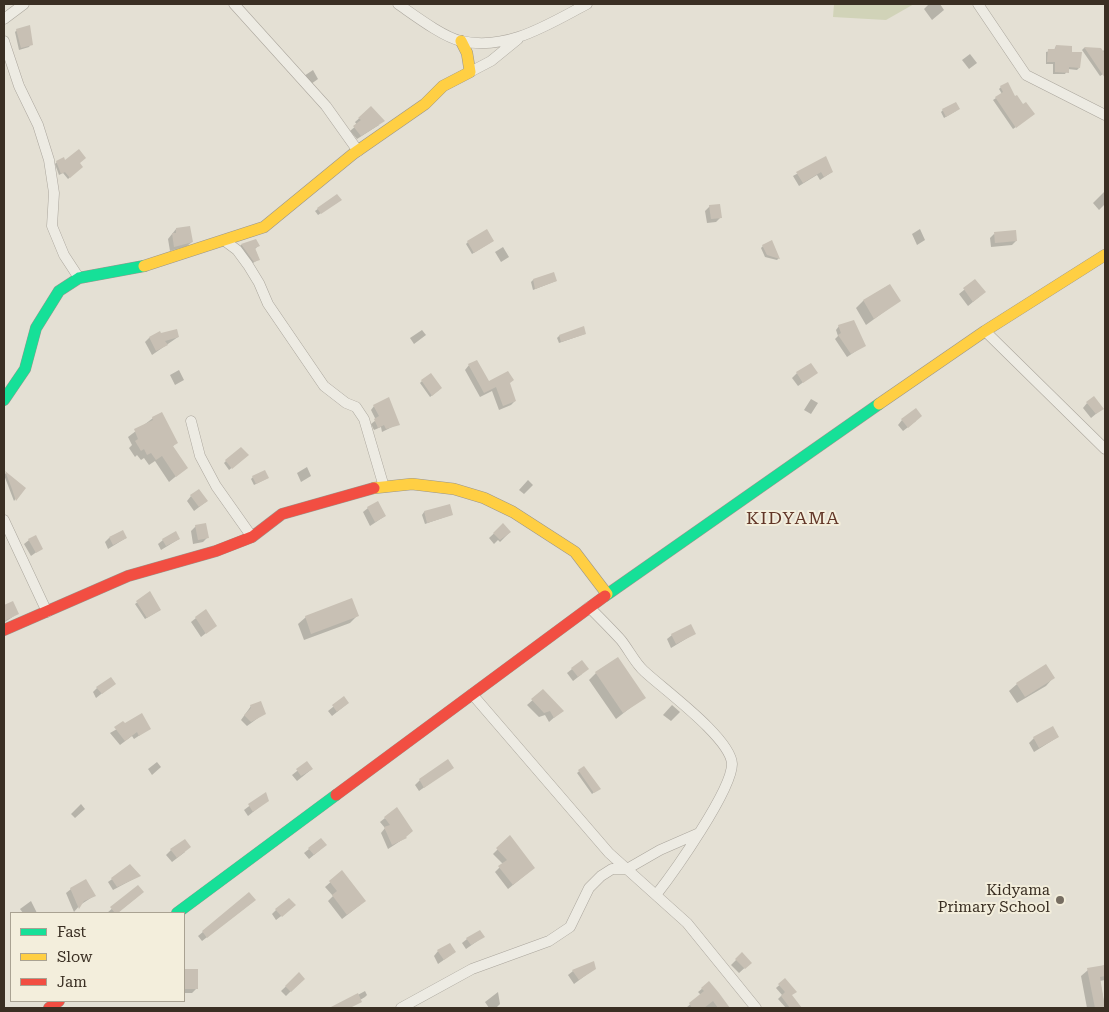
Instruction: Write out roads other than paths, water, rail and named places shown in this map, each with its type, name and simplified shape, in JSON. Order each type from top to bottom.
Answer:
[{"type":"main road","points":[[4,400],[25,369],[36,328],[59,291],[79,278],[129,270],[225,241],[264,227],[358,151],[426,104],[443,86],[470,72],[467,53],[461,41]]},
{"type":"main road","points":[[178,912],[606,594],[985,331],[1105,254]]},
{"type":"main road","points":[[4,630],[128,576],[216,551],[252,537],[282,514],[364,489],[412,484],[445,488],[484,498],[513,512],[575,552],[606,594]]},
{"type":"street","points":[[4,19],[24,4]]},
{"type":"street","points":[[234,4],[326,106],[358,151]]},
{"type":"street","points":[[398,4],[450,37],[461,41],[498,44],[534,32],[587,4]]},
{"type":"street","points":[[978,4],[1026,74],[1105,115]]},
{"type":"street","points":[[470,72],[504,52],[522,36]]},
{"type":"street","points":[[4,41],[19,86],[38,125],[49,160],[54,193],[52,226],[64,255],[79,278]]},
{"type":"street","points":[[225,241],[237,250],[248,265],[259,283],[268,304],[324,386],[346,403],[356,407],[364,419],[384,487]]},
{"type":"street","points":[[985,331],[1105,449]]},
{"type":"street","points":[[191,421],[200,456],[216,486],[252,537]]},
{"type":"street","points":[[4,520],[48,612]]},
{"type":"street","points":[[590,607],[621,640],[643,670],[662,684],[721,741],[731,758],[730,774],[699,833],[679,866],[656,895]]},
{"type":"street","points":[[472,694],[568,808],[627,869],[686,923],[756,1008]]},
{"type":"street","points":[[401,1008],[472,969],[549,941],[570,926],[589,888],[602,876],[612,870],[627,869],[660,850],[699,833]]},
{"type":"place","name":"Kidyama Primary School","points":[[1060,900]]},
{"type":"district","name":"KIDYAMA","points":[[793,519]]}]
